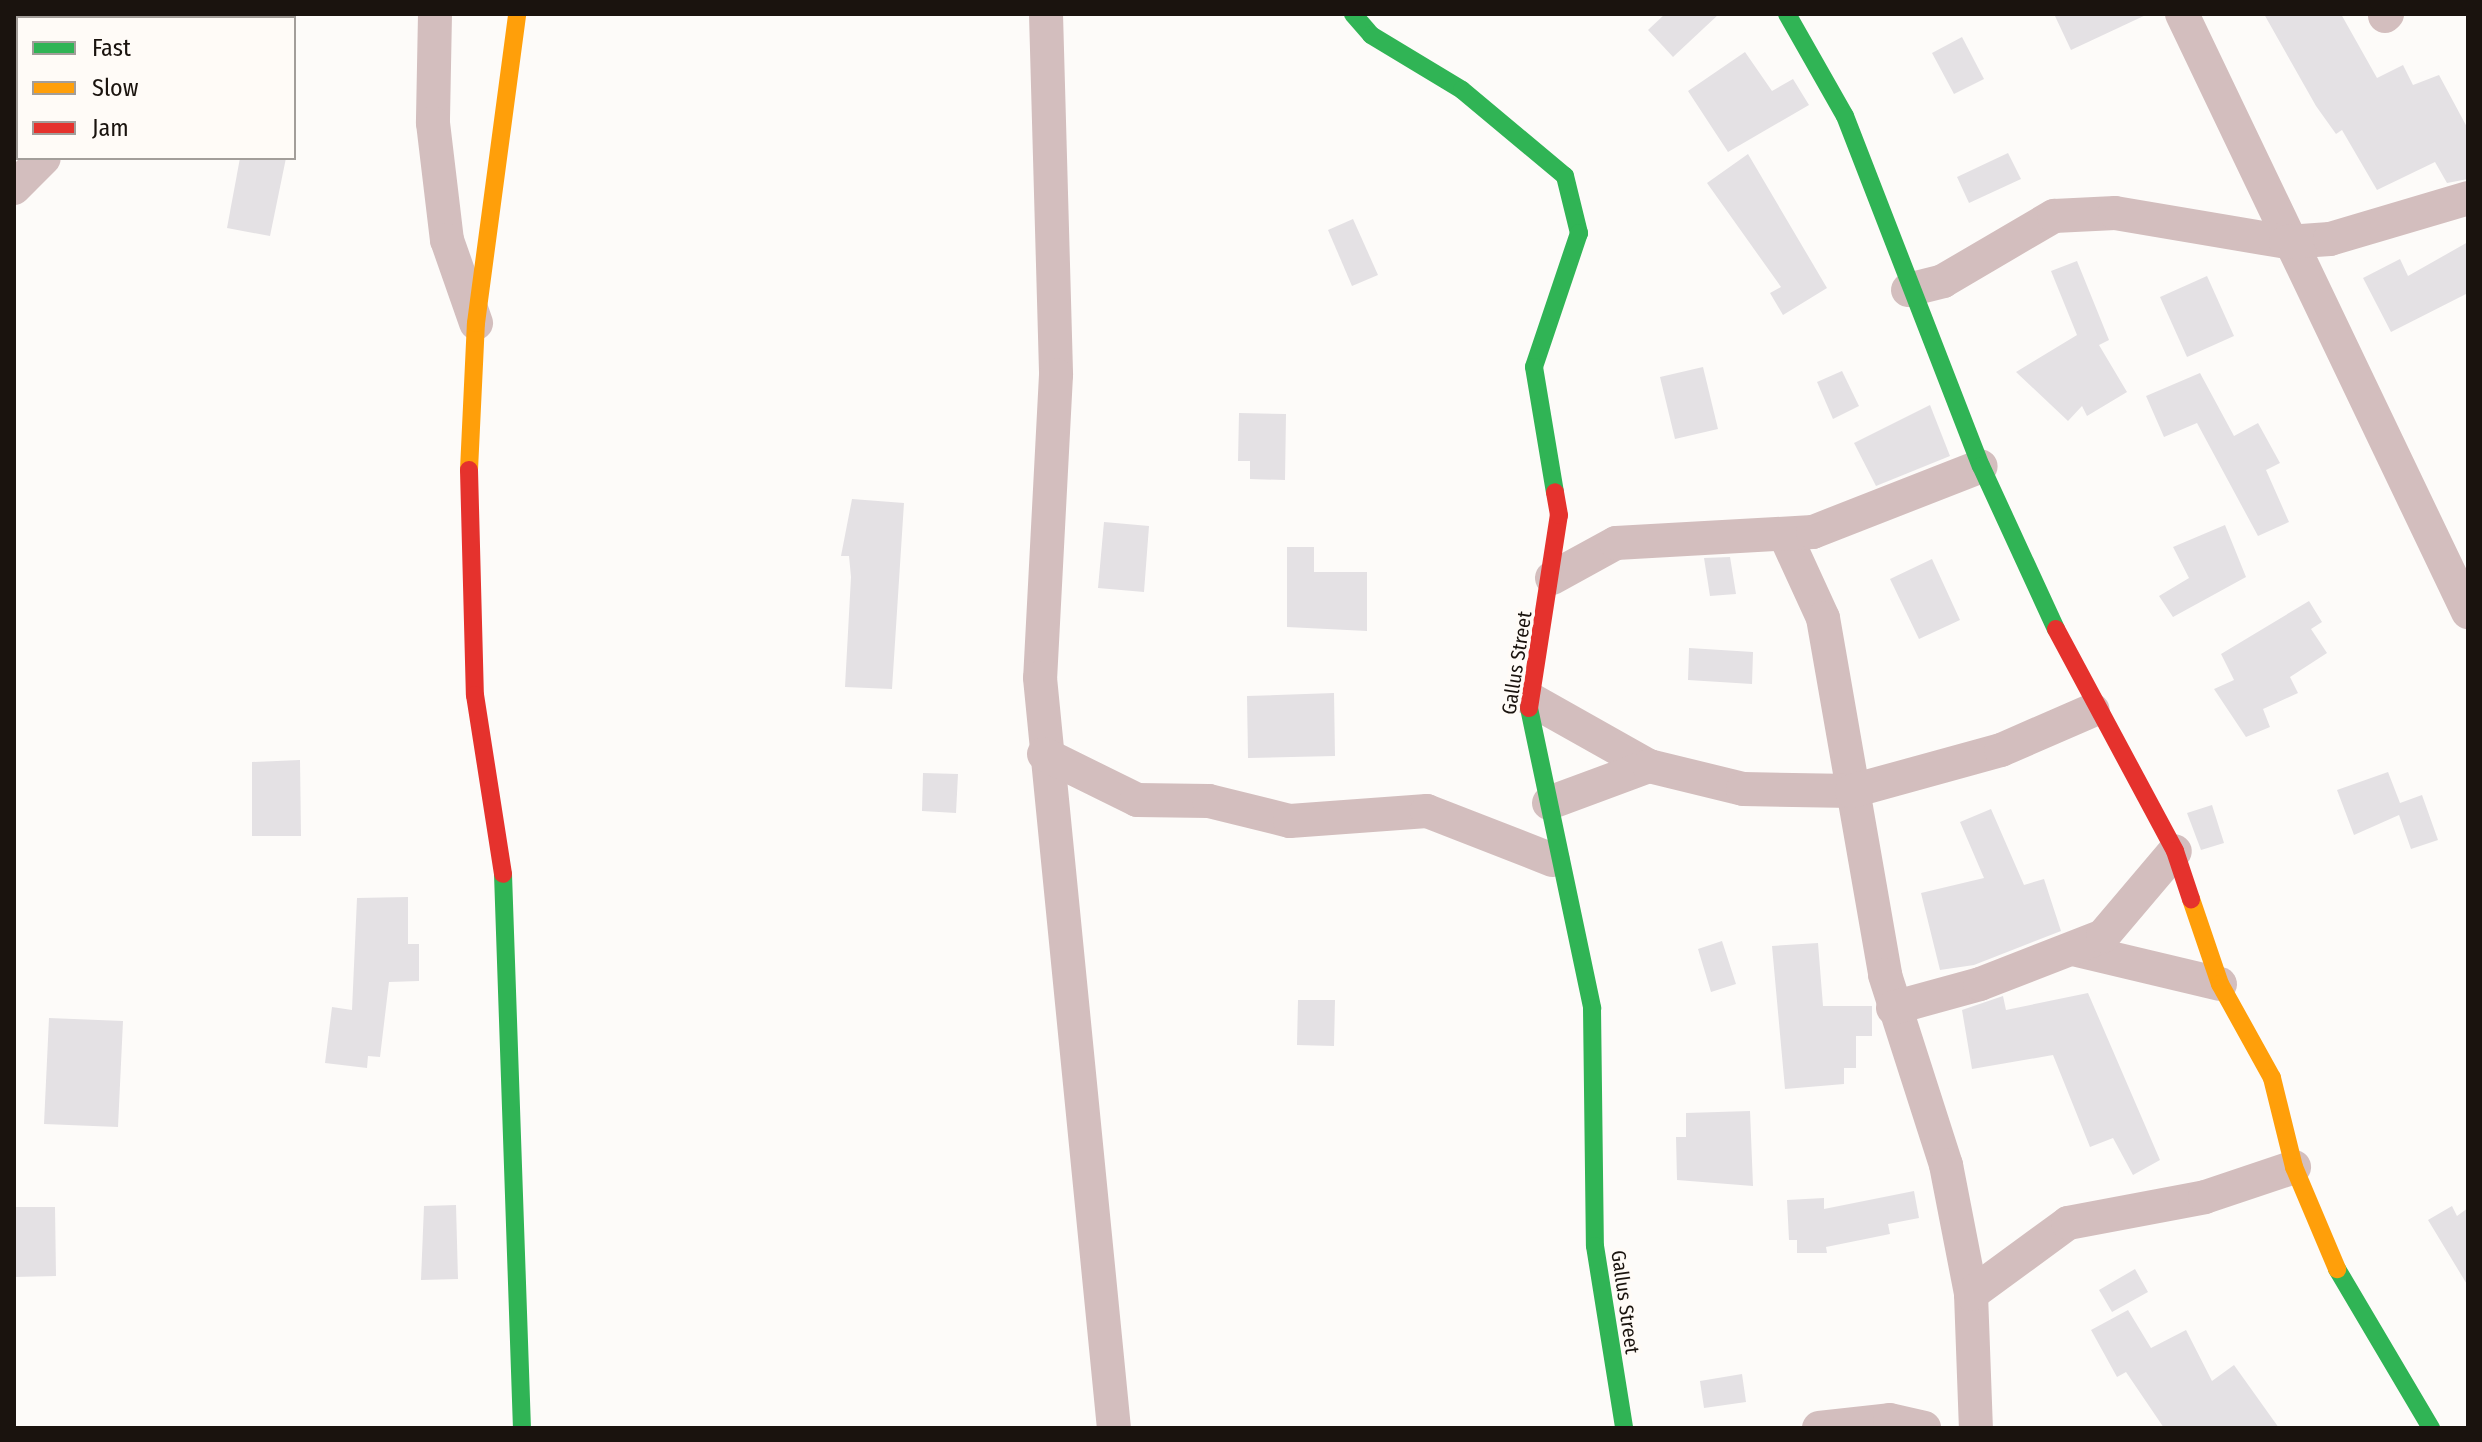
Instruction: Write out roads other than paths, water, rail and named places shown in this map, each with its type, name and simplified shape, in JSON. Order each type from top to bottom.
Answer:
[{"type":"street","points":[[435,14],[433,123],[447,240],[476,323]]},
{"type":"street","points":[[517,14],[476,323],[472,638],[502,854],[522,1428]]},
{"type":"street","points":[[1046,14],[1056,375],[1040,678],[1044,754],[1114,1428]]},
{"type":"street","name":"Gallus Street","points":[[1353,14],[1371,35],[1462,90],[1565,176],[1579,233],[1534,367],[1554,461],[1552,578],[1527,720],[1549,803],[1553,860],[1592,1008],[1595,1246],[1624,1428]]},
{"type":"street","points":[[1787,14],[1845,116],[1908,290],[1981,466],[2093,710],[2175,851],[2220,984],[2272,1078],[2294,1167],[2327,1252],[2431,1428]]},
{"type":"street","points":[[2182,14],[2286,242],[2468,612]]},
{"type":"street","points":[[14,188],[42,160]]},
{"type":"street","points":[[1908,290],[1943,281],[2054,216],[2090,211],[2286,242],[2330,239],[2468,198]]},
{"type":"street","points":[[1552,578],[1616,543],[1785,535],[1840,525],[1981,466]]},
{"type":"street","points":[[1785,535],[1823,618],[1893,1008],[1946,1165],[1971,1294],[1976,1428]]},
{"type":"street","points":[[1530,699],[1649,766],[1743,789],[1852,791],[2001,750],[2093,710]]},
{"type":"street","points":[[1044,754],[1137,800],[1209,801],[1290,821],[1427,811],[1553,860]]},
{"type":"street","points":[[1549,803],[1649,766]]},
{"type":"street","points":[[1893,1008],[2077,950],[2103,936],[2175,851]]},
{"type":"street","points":[[2077,950],[2220,984]]},
{"type":"street","points":[[1971,1294],[2068,1223],[2205,1197],[2294,1167]]},
{"type":"street","points":[[1819,1428],[1890,1420],[1924,1428]]}]
